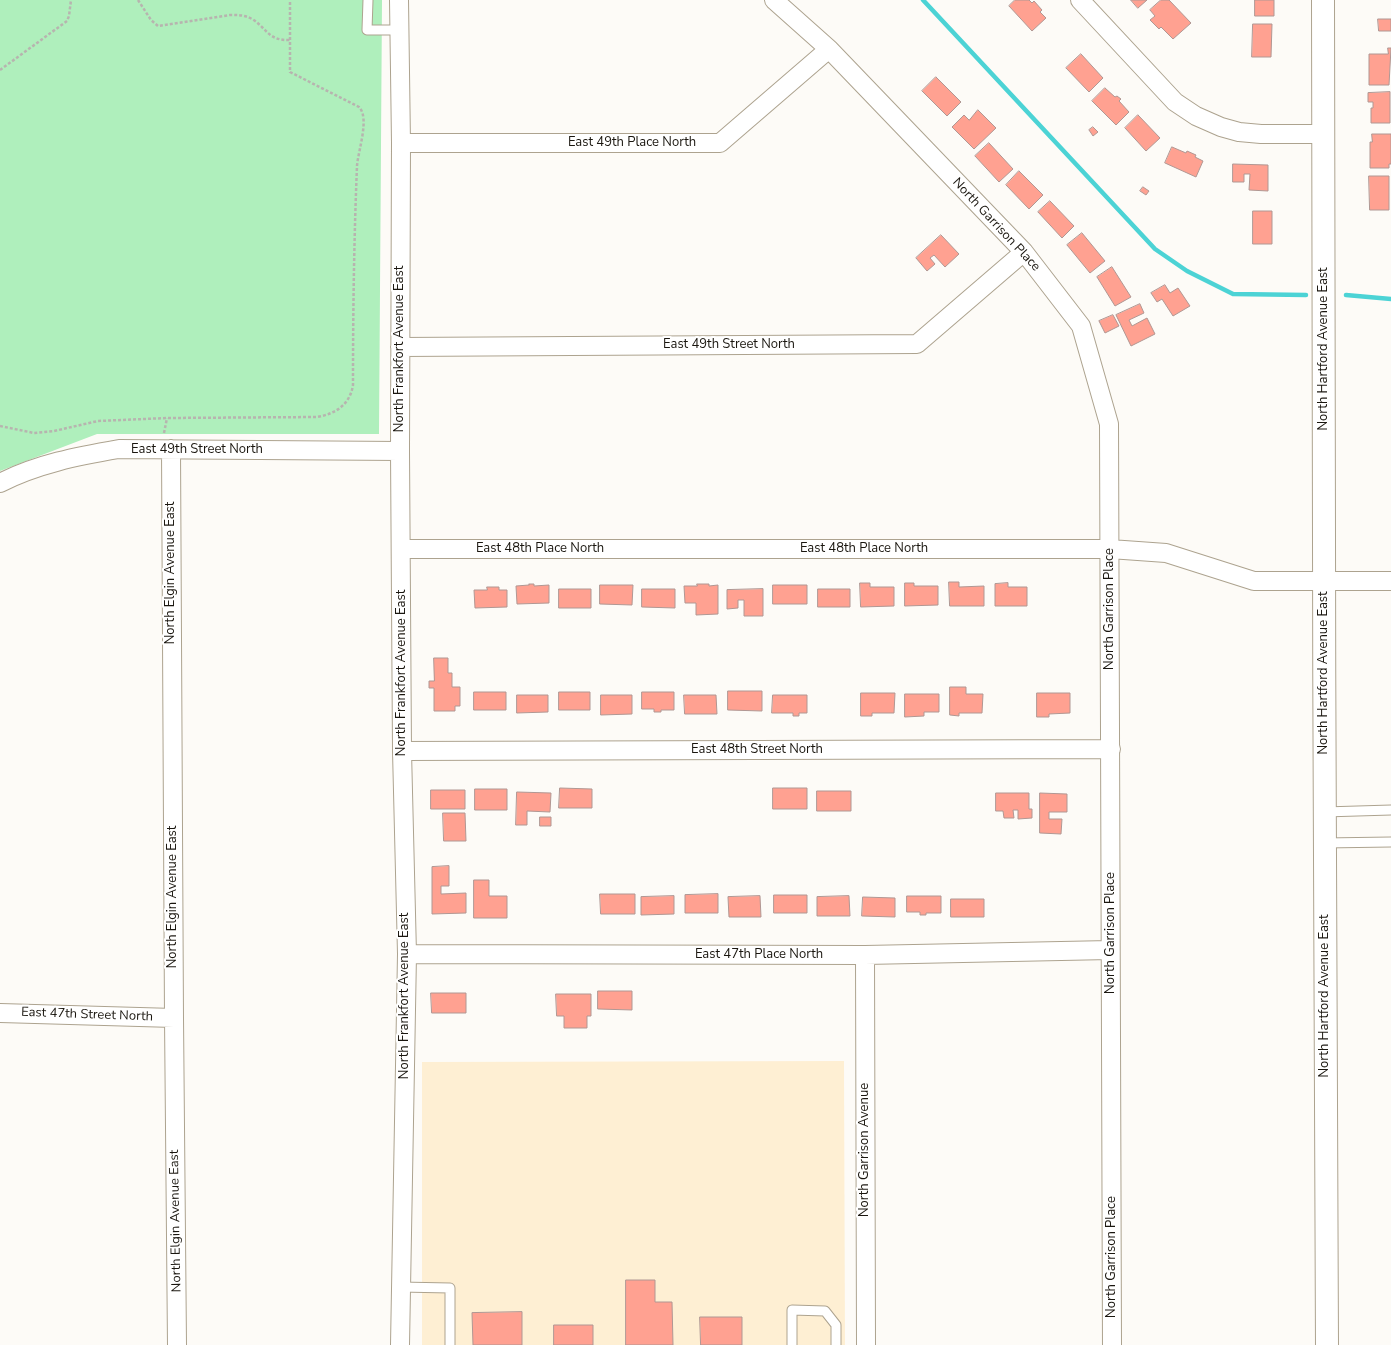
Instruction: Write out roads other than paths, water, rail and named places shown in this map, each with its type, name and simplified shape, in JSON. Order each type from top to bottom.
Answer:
[{"type":"street","name":"North Frankfort Avenue East","points":[[399,0],[401,143],[400,451],[402,751],[407,954],[400,1345]]},
{"type":"street","name":"North Garrison Place","points":[[774,0],[829,49],[1024,252],[1081,326],[1109,424],[1112,1345]]},
{"type":"street","points":[[1080,0],[1175,102],[1196,116],[1221,127],[1239,132],[1260,134],[1323,134]]},
{"type":"street","name":"North Hartford Avenue East","points":[[1323,0],[1324,843],[1327,1345]]},
{"type":"street","name":"East 49th Place North","points":[[401,143],[720,143],[829,49]]},
{"type":"street","name":"East 49th Street North","points":[[400,347],[917,344],[1024,252]]},
{"type":"street","name":"East 49th Street North","points":[[0,483],[43,465],[76,456],[119,449],[400,451]]},
{"type":"street","name":"North Elgin Avenue East","points":[[171,449],[177,1345]]},
{"type":"street","name":"East 48th Place North","points":[[401,550],[1110,549],[1166,553],[1254,580],[1324,581]]},
{"type":"street","points":[[1324,581],[1391,581]]},
{"type":"street","name":"East 48th Street North","points":[[402,751],[1111,749]]},
{"type":"street","name":"East 47th Place North","points":[[407,954],[865,955],[1110,950]]},
{"type":"street","name":"North Garrison Avenue","points":[[865,955],[866,1345]]},
{"type":"street","name":"East 47th Street North","points":[[0,1013],[174,1018]]},
{"type":"lane","points":[[368,0],[367,30],[400,30]]},
{"type":"lane","points":[[1324,812],[1391,810]]},
{"type":"lane","points":[[1324,843],[1391,842]]},
{"type":"lane","points":[[400,1287],[450,1288],[450,1345]]},
{"type":"lane","points":[[792,1345],[792,1310],[826,1311],[836,1325],[836,1345]]},
{"type":"waterway","points":[[923,0],[1155,249],[1187,271],[1233,294],[1306,295]]},
{"type":"waterway","points":[[1346,295],[1391,299]]}]
